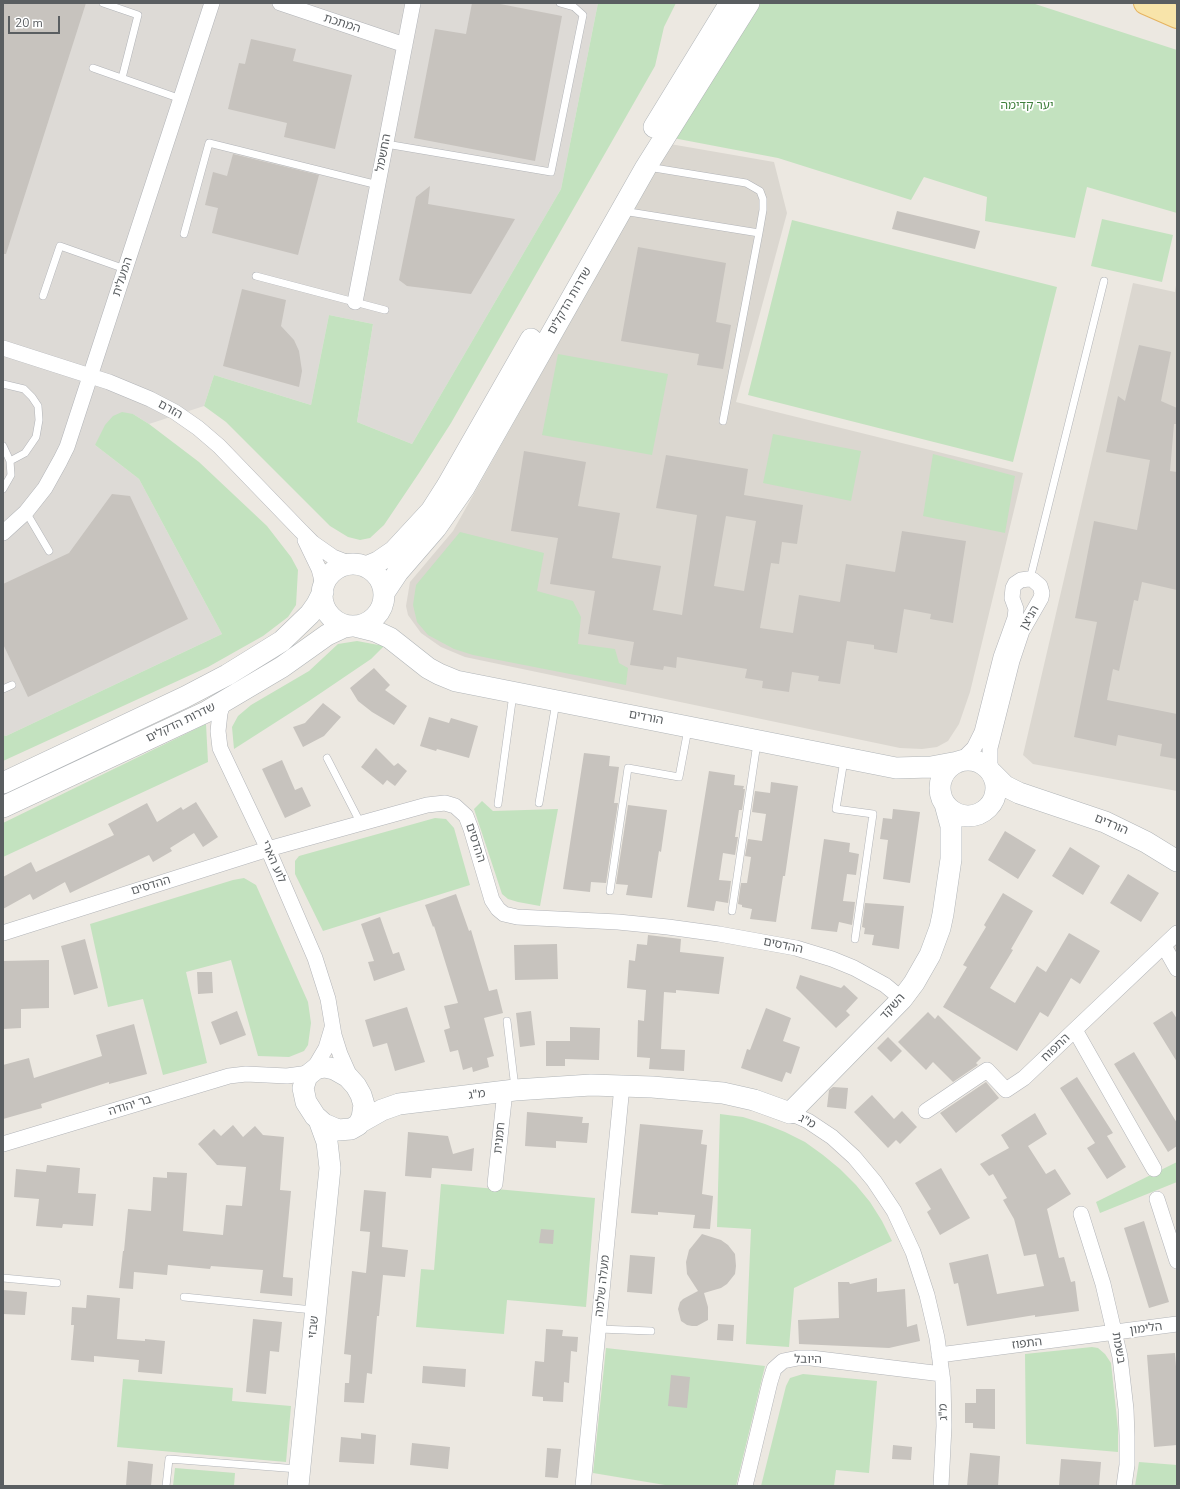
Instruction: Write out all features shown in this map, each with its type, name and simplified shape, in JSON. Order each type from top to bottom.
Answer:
[{"type":"main road","points":[[1145,3],[1177,17]]},
{"type":"street","name":"המעלית","points":[[3,533],[26,512],[45,488],[60,462],[73,431],[212,3]]},
{"type":"street","name":"המתכת","points":[[280,3],[405,44]]},
{"type":"street","name":"החשמל","points":[[355,302],[413,3]]},
{"type":"street","name":"שדרות הדקלים","points":[[358,566],[378,562],[394,551],[431,511],[443,493],[634,159],[730,3]]},
{"type":"street","name":"שדרות הדקלים","points":[[384,595],[398,572],[427,540],[464,488],[646,167],[749,3]]},
{"type":"street","name":"הזרם","points":[[3,348],[123,388],[150,399],[175,412],[198,428],[219,446],[300,530],[323,550],[338,560],[358,566]]},
{"type":"street","name":"הזרם","points":[[300,530],[314,557],[321,575],[323,590]]},
{"type":"street","points":[[358,566],[374,572],[380,579],[384,595],[382,608],[376,616],[365,624],[353,626],[337,621],[330,615],[324,602],[323,590],[328,579],[334,572],[342,567],[358,566]]},
{"type":"street","name":"הניצן","points":[[960,761],[974,748],[982,732],[1001,657],[1015,618],[1016,609],[1012,598],[1013,588],[1015,584],[1021,580],[1030,579],[1040,586],[1042,593],[1041,598],[1032,611],[1022,631],[1012,661],[990,748],[991,771]]},
{"type":"street","name":"שדרות הדקלים","points":[[3,783],[180,700],[232,672],[282,641],[310,614],[317,604],[323,590]]},
{"type":"street","name":"הורדים","points":[[384,595],[384,604],[393,627],[404,648]]},
{"type":"street","name":"שדרות הדקלים","points":[[3,807],[223,703],[295,659],[327,635],[344,627],[353,626]]},
{"type":"street","name":"הורדים","points":[[353,626],[380,633],[390,638],[418,661],[445,677],[456,681],[896,768],[931,767],[960,761]]},
{"type":"street","name":"לוע הארי","points":[[223,703],[218,731],[220,748],[268,850],[315,958],[326,992],[340,1054],[356,1086]]},
{"type":"street","points":[[970,760],[979,762],[991,771],[995,781],[996,790],[994,798],[984,810],[970,815],[961,814],[953,811],[944,801],[940,790],[942,776],[950,766],[960,761],[970,760]]},
{"type":"street","name":"הורדים","points":[[896,768],[925,783],[944,801]]},
{"type":"street","name":"הורדים","points":[[991,771],[1009,788],[1039,801],[1105,822],[1146,842],[1177,861]]},
{"type":"street","name":"השקד","points":[[790,1113],[902,999],[922,969],[935,942],[943,914],[950,873],[952,832],[944,801]]},
{"type":"street","name":"הורדים","points":[[984,810],[1014,801],[1039,801]]},
{"type":"street","name":"ההדסים","points":[[3,933],[268,850],[427,805],[440,803],[455,806],[462,812],[469,822],[492,900],[498,909],[504,914],[517,917],[618,922],[668,927],[732,936],[796,948],[832,959],[854,968],[885,985],[902,999]]},
{"type":"street","name":"השקד","points":[[950,873],[964,836],[970,825],[984,810]]},
{"type":"street","name":"התפוח","points":[[926,1111],[987,1070],[1006,1090],[1024,1078],[1177,933]]},
{"type":"street","points":[[1164,946],[1177,969]]},
{"type":"street","name":"לוע הארי","points":[[311,1071],[326,1048],[331,1034],[332,1022]]},
{"type":"street","points":[[1075,1030],[1154,1169]]},
{"type":"street","points":[[321,1068],[330,1068],[344,1074],[356,1086],[363,1100],[364,1110],[362,1118],[357,1125],[346,1130],[338,1130],[319,1120],[311,1112],[303,1092],[303,1083],[311,1071],[321,1068]]},
{"type":"street","name":"בר יהודה","points":[[3,1144],[229,1076],[244,1074],[287,1076],[311,1071]]},
{"type":"street","name":"בר יהודה","points":[[258,1075],[286,1085],[300,1094],[306,1102]]},
{"type":"street","name":"מ\"ג","points":[[356,1086],[366,1095],[403,1104]]},
{"type":"street","name":"מ\"ג","points":[[357,1125],[386,1108],[403,1104],[510,1091],[573,1086],[622,1086],[689,1089],[723,1093],[754,1100],[808,1121],[832,1137],[854,1157],[874,1181],[894,1211],[913,1252],[927,1295],[937,1338],[942,1374],[944,1426],[941,1486]]},
{"type":"street","name":"מעלה שלמה","points":[[583,1486],[622,1086]]},
{"type":"street","name":"חמנית","points":[[495,1184],[510,1091]]},
{"type":"street","name":"שבזי","points":[[299,1478],[330,1168],[327,1142],[319,1120]]},
{"type":"street","name":"שבזי","points":[[330,1168],[339,1146],[357,1125]]},
{"type":"street","points":[[1157,1199],[1177,1261]]},
{"type":"street","name":"בשמת","points":[[1081,1214],[1103,1284],[1120,1357],[1126,1409],[1127,1465],[1124,1486]]},
{"type":"street","name":"הלימון","points":[[1115,1333],[1177,1324]]},
{"type":"street","name":"התפוז","points":[[939,1355],[1115,1333]]},
{"type":"street","name":"היובל","points":[[745,1486],[770,1382],[774,1369],[783,1361],[798,1358],[811,1358],[942,1374]]},
{"type":"lane","points":[[103,3],[138,15],[122,78]]},
{"type":"lane","points":[[386,144],[551,172],[583,14],[574,7],[560,3]]},
{"type":"lane","points":[[93,68],[180,99]]},
{"type":"lane","points":[[184,234],[209,143],[378,185]]},
{"type":"lane","points":[[646,167],[746,183],[760,192],[763,199],[763,210],[759,233],[724,421]]},
{"type":"lane","points":[[621,211],[759,233]]},
{"type":"lane","points":[[43,296],[60,246],[125,270]]},
{"type":"lane","points":[[256,276],[385,310]]},
{"type":"lane","points":[[1030,579],[1104,281]]},
{"type":"lane","points":[[3,384],[24,390],[32,397],[38,406],[39,420],[36,437],[25,453],[10,461]]},
{"type":"lane","points":[[3,446],[10,461],[11,476],[3,489]]},
{"type":"lane","points":[[26,512],[49,551]]},
{"type":"lane","points":[[3,689],[12,685]]},
{"type":"lane","points":[[498,804],[513,692]]},
{"type":"lane","points":[[539,803],[556,700]]},
{"type":"lane","points":[[610,890],[628,768],[679,777],[689,727]]},
{"type":"lane","points":[[732,911],[758,741]]},
{"type":"lane","points":[[327,758],[361,824]]},
{"type":"lane","points":[[845,758],[836,808],[873,814],[855,939]]},
{"type":"lane","points":[[507,1021],[510,1091]]},
{"type":"lane","points":[[3,1278],[57,1283]]},
{"type":"lane","points":[[184,1297],[316,1310]]},
{"type":"lane","points":[[599,1329],[651,1331]]},
{"type":"lane","points":[[166,1486],[169,1459],[299,1478]]},
{"type":"shaded area","points":[[3,3],[598,3],[561,189],[412,444],[357,422],[373,324],[329,315],[311,405],[214,375],[204,406],[149,424],[133,414],[95,445],[139,479],[222,634],[6,736],[3,735]]},
{"type":"shaded area","points":[[670,144],[774,162],[787,213],[736,402],[1023,473],[970,692],[959,724],[948,741],[937,747],[922,749],[900,748],[465,657],[441,647],[421,633],[408,615],[406,606],[410,582],[453,531]]},
{"type":"shaded area","points":[[1177,279],[1177,791],[1033,764],[1023,755],[1133,283],[1175,292]]},
{"type":"green space","points":[[598,3],[676,3],[664,27],[655,66],[451,423],[419,473],[384,525],[370,538],[360,540],[348,537],[330,526],[226,422],[204,406],[214,375],[311,405],[329,315],[373,324],[357,422],[412,444],[561,189]]},
{"type":"green space","name":"יער קדימה","points":[[755,3],[1032,3],[1177,50],[1177,213],[1087,187],[1075,238],[985,221],[987,197],[924,177],[911,200],[778,158],[673,138]]},
{"type":"green space","points":[[1102,219],[1173,235],[1162,282],[1091,266]]},
{"type":"green space","points":[[792,220],[1057,287],[1013,462],[748,395]]},
{"type":"green space","points":[[558,354],[668,374],[652,455],[542,435]]},
{"type":"green space","points":[[122,412],[133,414],[149,424],[199,462],[267,526],[291,557],[298,570],[296,605],[288,617],[263,636],[208,667],[3,761],[3,735],[6,736],[222,634],[139,479],[95,445],[105,425],[113,416]]},
{"type":"green space","points":[[773,434],[861,451],[851,501],[763,483]]},
{"type":"green space","points":[[933,454],[1015,476],[1005,533],[923,516]]},
{"type":"green space","points":[[460,532],[544,553],[537,591],[573,601],[581,617],[578,644],[615,649],[619,663],[628,668],[626,685],[473,655],[454,649],[428,635],[417,622],[413,605],[416,585]]},
{"type":"green space","points":[[357,641],[384,646],[371,659],[234,749],[232,727],[238,716],[251,705],[309,671],[338,644]]},
{"type":"green space","points":[[206,724],[208,762],[3,857],[3,823]]},
{"type":"green space","points":[[482,801],[493,811],[558,809],[540,906],[508,899],[502,894],[474,809]]},
{"type":"green space","points":[[435,818],[446,819],[454,828],[470,885],[323,931],[295,874],[295,861],[299,856]]},
{"type":"green space","points":[[244,878],[256,885],[308,1002],[311,1023],[308,1045],[304,1051],[289,1057],[258,1056],[231,960],[186,972],[207,1063],[163,1075],[143,999],[108,1007],[90,924],[233,880]]},
{"type":"green space","points":[[720,1114],[743,1117],[765,1124],[805,1142],[823,1155],[856,1185],[870,1202],[892,1241],[794,1288],[789,1347],[746,1344],[751,1229],[717,1227]]},
{"type":"green space","points":[[1177,1162],[1177,1182],[1100,1213],[1096,1202]]},
{"type":"green space","points":[[441,1184],[595,1198],[586,1307],[507,1300],[504,1334],[416,1327],[421,1269],[434,1270]]},
{"type":"green space","points":[[1092,1347],[1098,1348],[1105,1354],[1111,1363],[1118,1429],[1118,1452],[1026,1444],[1025,1354]]},
{"type":"green space","points":[[606,1348],[765,1366],[736,1486],[671,1486],[593,1473]]},
{"type":"green space","points":[[803,1374],[877,1381],[869,1473],[836,1470],[834,1486],[761,1486],[786,1386],[790,1378]]},
{"type":"green space","points":[[123,1379],[233,1388],[232,1401],[291,1406],[286,1462],[117,1447]]},
{"type":"green space","points":[[1139,1462],[1177,1465],[1177,1486],[1135,1486]]},
{"type":"green space","points":[[175,1468],[235,1473],[234,1486],[173,1486]]},
{"type":"building","points":[[3,3],[86,3],[6,254],[3,254]]},
{"type":"building","points":[[472,3],[495,3],[562,16],[535,161],[414,138],[435,29],[466,34]]},
{"type":"building","points":[[251,39],[296,49],[293,61],[352,75],[335,149],[284,137],[287,123],[228,109],[239,63],[245,64]]},
{"type":"building","points":[[233,154],[319,175],[298,255],[212,233],[218,208],[205,205],[213,172],[227,176]]},
{"type":"building","points":[[430,186],[428,204],[515,219],[471,294],[407,286],[399,280],[416,197]]},
{"type":"building","points":[[897,211],[980,231],[975,249],[892,229]]},
{"type":"building","points":[[638,247],[726,263],[716,322],[731,325],[723,369],[697,365],[699,354],[621,341]]},
{"type":"building","points":[[242,289],[286,300],[281,326],[294,340],[299,351],[302,371],[299,387],[223,366]]},
{"type":"building","points":[[1139,345],[1171,352],[1161,401],[1177,408],[1177,424],[1174,424],[1170,471],[1177,472],[1177,590],[1142,582],[1138,601],[1134,600],[1119,671],[1113,669],[1107,700],[1177,714],[1177,759],[1160,756],[1162,744],[1118,735],[1116,746],[1074,737],[1097,622],[1075,618],[1094,521],[1137,530],[1150,460],[1106,452],[1118,396],[1125,401]]},
{"type":"building","points":[[524,451],[586,462],[578,506],[620,513],[612,558],[661,566],[653,610],[682,615],[697,515],[656,508],[666,455],[748,469],[744,495],[803,505],[797,544],[782,542],[779,564],[771,563],[760,628],[793,633],[799,595],[840,602],[846,564],[895,572],[902,531],[966,541],[953,623],[930,619],[931,614],[904,609],[897,653],[874,649],[874,645],[847,641],[840,684],[818,681],[819,676],[792,672],[789,692],[762,688],[763,681],[745,678],[747,669],[677,657],[676,668],[664,666],[663,670],[630,665],[634,642],[588,634],[595,591],[550,584],[558,538],[511,531]],"holes":[[[726,516],[756,521],[744,591],[714,586]]]},
{"type":"building","points":[[112,494],[130,496],[188,619],[28,697],[3,644],[3,584],[69,553]]},
{"type":"building","points":[[374,668],[390,685],[385,690],[407,706],[394,725],[372,712],[358,701],[350,688]]},
{"type":"building","points":[[323,703],[341,717],[324,736],[303,747],[293,727],[305,723]]},
{"type":"building","points":[[429,717],[449,723],[451,718],[478,726],[469,758],[420,746]]},
{"type":"building","points":[[376,748],[394,766],[398,763],[407,771],[395,786],[387,780],[383,785],[361,767]]},
{"type":"building","points":[[584,753],[610,756],[609,766],[619,767],[614,803],[618,803],[606,883],[591,882],[590,892],[563,889]]},
{"type":"building","points":[[282,760],[295,790],[302,787],[311,806],[285,818],[262,769]]},
{"type":"building","points":[[709,771],[735,775],[734,785],[744,786],[743,789],[745,789],[742,810],[739,810],[735,837],[738,837],[735,855],[723,853],[719,880],[731,881],[728,903],[716,901],[714,911],[687,907]]},
{"type":"building","points":[[771,782],[798,786],[785,876],[783,876],[776,922],[750,919],[752,909],[742,907],[742,905],[738,904],[741,883],[747,883],[751,857],[745,856],[748,839],[762,841],[766,814],[752,812],[755,791],[770,793]]},
{"type":"building","points":[[196,802],[218,837],[203,847],[194,833],[170,848],[172,851],[153,862],[149,855],[70,893],[65,882],[33,900],[30,894],[3,909],[3,877],[31,862],[36,872],[114,835],[108,824],[147,803],[157,822],[181,807],[183,810]]},
{"type":"building","points":[[628,805],[667,810],[652,898],[626,895],[628,885],[616,884]]},
{"type":"building","points":[[893,809],[920,812],[910,883],[883,879],[888,840],[880,839],[883,818],[892,819]]},
{"type":"building","points":[[1005,831],[1036,850],[1018,879],[988,860]]},
{"type":"building","points":[[824,839],[850,843],[849,852],[859,854],[856,875],[847,874],[843,901],[855,902],[852,925],[839,922],[837,932],[811,929]]},
{"type":"building","points":[[1070,847],[1100,866],[1083,895],[1052,876]]},
{"type":"building","points":[[1128,874],[1159,893],[1141,922],[1110,903]]},
{"type":"building","points":[[1003,893],[1033,911],[1011,949],[1013,950],[990,988],[1015,1003],[1037,966],[1046,972],[1069,933],[1100,951],[1080,984],[1071,978],[1048,1017],[1040,1012],[1017,1051],[943,1007],[967,967],[963,965],[986,927],[984,925]]},
{"type":"building","points":[[456,894],[469,931],[471,930],[489,991],[497,989],[503,1013],[484,1018],[494,1056],[487,1058],[489,1067],[473,1072],[472,1067],[463,1070],[458,1050],[450,1052],[444,1030],[450,1028],[444,1006],[458,1003],[434,926],[433,927],[425,905]]},
{"type":"building","points":[[865,903],[904,906],[899,949],[872,945],[874,935],[864,934],[865,928],[862,927]]},
{"type":"building","points":[[380,917],[393,954],[399,952],[405,970],[374,981],[368,962],[374,961],[361,924]]},
{"type":"building","points":[[648,935],[681,939],[680,952],[724,957],[719,994],[676,990],[676,993],[664,992],[661,1049],[685,1050],[684,1071],[649,1069],[650,1058],[637,1057],[638,1020],[644,1021],[646,990],[627,988],[629,960],[635,961],[637,944],[647,945]]},
{"type":"building","points":[[85,939],[98,988],[74,995],[61,946]]},
{"type":"building","points":[[557,944],[558,979],[515,980],[514,945]]},
{"type":"building","points":[[49,960],[49,1008],[21,1009],[21,1028],[3,1029],[3,961]]},
{"type":"building","points":[[197,972],[212,972],[213,993],[198,994]]},
{"type":"building","points":[[800,975],[841,988],[844,985],[858,998],[846,1011],[850,1015],[836,1028],[796,988]]},
{"type":"building","points":[[407,1007],[425,1062],[395,1071],[387,1043],[373,1047],[365,1020]]},
{"type":"building","points":[[766,1008],[791,1018],[783,1041],[800,1047],[791,1074],[786,1072],[782,1082],[741,1068],[747,1049],[750,1050]]},
{"type":"building","points":[[237,1011],[246,1035],[220,1045],[211,1022]]},
{"type":"building","points":[[531,1011],[535,1045],[520,1047],[516,1013]]},
{"type":"building","points":[[1172,1011],[1177,1019],[1177,1062],[1153,1023]]},
{"type":"building","points":[[928,1012],[935,1019],[938,1015],[981,1058],[976,1063],[978,1065],[953,1082],[933,1062],[926,1070],[898,1042]]},
{"type":"building","points":[[134,1024],[147,1074],[109,1084],[109,1082],[41,1104],[42,1108],[3,1119],[3,1065],[29,1058],[34,1078],[102,1056],[96,1035]]},
{"type":"building","points":[[570,1027],[600,1028],[599,1060],[565,1059],[565,1066],[546,1066],[546,1041],[570,1041]]},
{"type":"building","points":[[888,1037],[902,1051],[891,1062],[877,1048]]},
{"type":"building","points":[[1134,1052],[1177,1123],[1177,1146],[1168,1152],[1114,1064]]},
{"type":"building","points":[[1077,1077],[1113,1133],[1107,1136],[1126,1167],[1107,1179],[1087,1148],[1095,1143],[1060,1088]]},
{"type":"building","points":[[986,1082],[999,1098],[956,1133],[940,1113]]},
{"type":"building","points":[[833,1087],[848,1088],[846,1109],[827,1107],[829,1090]]},
{"type":"building","points":[[872,1095],[894,1119],[902,1111],[917,1127],[900,1144],[896,1140],[888,1148],[854,1112]]},
{"type":"building","points":[[527,1112],[583,1117],[582,1123],[589,1123],[587,1143],[556,1141],[556,1148],[525,1146]]},
{"type":"building","points":[[1035,1113],[1047,1134],[1028,1146],[1046,1174],[1055,1169],[1071,1194],[1047,1209],[1059,1258],[1064,1257],[1071,1282],[1075,1281],[1079,1311],[1035,1317],[1035,1315],[967,1326],[958,1283],[954,1284],[949,1263],[988,1254],[997,1294],[1044,1286],[1036,1254],[1024,1256],[1014,1219],[1003,1200],[1007,1198],[993,1174],[989,1176],[980,1164],[1009,1148],[1001,1135]]},
{"type":"building","points":[[640,1124],[703,1130],[701,1144],[707,1145],[702,1194],[713,1196],[710,1229],[693,1228],[695,1215],[658,1212],[658,1215],[631,1213]]},
{"type":"building","points":[[233,1125],[243,1137],[255,1126],[263,1135],[284,1137],[280,1190],[291,1191],[283,1277],[293,1278],[292,1296],[260,1293],[263,1270],[211,1266],[210,1269],[168,1265],[167,1275],[134,1272],[133,1289],[119,1288],[128,1209],[151,1211],[153,1177],[167,1178],[167,1172],[187,1173],[183,1231],[223,1235],[226,1205],[242,1206],[246,1167],[217,1165],[198,1144],[214,1129],[221,1136]]},
{"type":"building","points":[[408,1132],[448,1136],[453,1154],[474,1148],[472,1171],[432,1168],[431,1178],[405,1176]]},
{"type":"building","points":[[47,1165],[80,1168],[78,1193],[96,1194],[93,1226],[63,1224],[62,1228],[36,1226],[39,1199],[14,1197],[16,1169],[46,1172]]},
{"type":"building","points":[[941,1168],[970,1218],[940,1235],[927,1212],[931,1209],[915,1183]]},
{"type":"building","points":[[364,1190],[386,1192],[382,1247],[408,1250],[405,1277],[383,1275],[379,1316],[377,1316],[372,1374],[367,1373],[364,1403],[344,1402],[345,1383],[349,1383],[351,1355],[344,1354],[352,1271],[366,1273],[370,1232],[360,1231]]},
{"type":"building","points":[[1144,1221],[1169,1302],[1149,1308],[1124,1228]]},
{"type":"building","points":[[541,1229],[554,1230],[553,1244],[539,1243]]},
{"type":"building","points":[[702,1234],[721,1240],[728,1245],[735,1254],[736,1266],[735,1274],[727,1284],[721,1288],[704,1293],[708,1307],[708,1320],[697,1326],[692,1326],[681,1321],[678,1309],[680,1302],[683,1299],[698,1291],[687,1274],[686,1262],[689,1250]]},
{"type":"building","points":[[630,1255],[655,1257],[652,1294],[627,1292]]},
{"type":"building","points":[[877,1278],[877,1292],[905,1289],[907,1327],[917,1324],[920,1341],[889,1348],[799,1344],[798,1320],[839,1318],[838,1282],[849,1282],[850,1284]]},
{"type":"building","points":[[3,1290],[27,1292],[25,1315],[3,1314]]},
{"type":"building","points":[[87,1295],[120,1298],[117,1339],[165,1341],[162,1374],[138,1372],[139,1360],[94,1356],[94,1362],[71,1360],[74,1325],[71,1325],[72,1307],[86,1308]]},
{"type":"building","points":[[253,1319],[282,1322],[279,1352],[270,1351],[266,1394],[246,1392]]},
{"type":"building","points":[[718,1324],[734,1325],[733,1341],[717,1340]]},
{"type":"building","points":[[546,1329],[563,1330],[562,1336],[578,1337],[577,1352],[571,1351],[569,1383],[564,1382],[563,1402],[543,1401],[543,1397],[532,1396],[535,1361],[544,1362]]},
{"type":"building","points":[[1175,1353],[1177,1380],[1177,1445],[1154,1447],[1147,1355]]},
{"type":"building","points":[[423,1366],[466,1369],[465,1387],[422,1383]]},
{"type":"building","points":[[671,1375],[690,1377],[687,1408],[668,1406]]},
{"type":"building","points":[[976,1389],[995,1389],[995,1429],[973,1428],[973,1423],[965,1423],[965,1403],[976,1403]]},
{"type":"building","points":[[361,1433],[376,1435],[374,1464],[339,1462],[341,1437],[361,1439]]},
{"type":"building","points":[[412,1443],[450,1447],[448,1469],[410,1465]]},
{"type":"building","points":[[893,1445],[912,1447],[911,1460],[892,1459]]},
{"type":"building","points":[[547,1448],[561,1449],[558,1478],[545,1477]]},
{"type":"building","points":[[970,1453],[1000,1456],[998,1486],[967,1486]]},
{"type":"building","points":[[1061,1459],[1101,1462],[1099,1486],[1059,1486]]},
{"type":"building","points":[[128,1461],[153,1464],[151,1486],[126,1486]]}]
